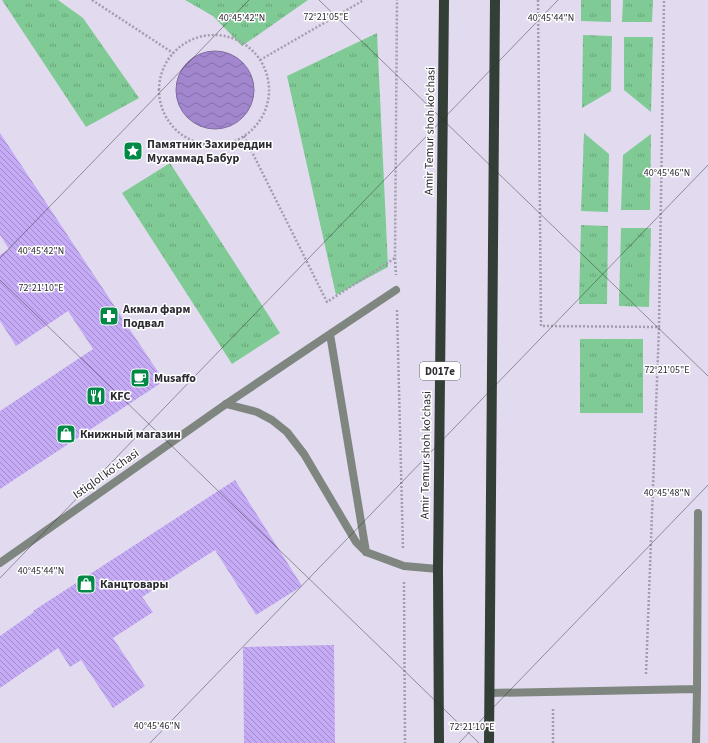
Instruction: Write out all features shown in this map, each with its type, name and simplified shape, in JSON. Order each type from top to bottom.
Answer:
[{"type":"main road","name":"Amir Temur shoh ko'chasi","points":[[440,743],[438,569],[444,0]]},
{"type":"main road","points":[[489,743],[495,0]]},
{"type":"street","name":"Istiqlol ko'chasi","points":[[0,563],[226,404],[396,290]]},
{"type":"street","points":[[330,334],[366,552]]},
{"type":"street","points":[[226,404],[257,412],[272,420],[287,432],[304,454],[356,542],[366,552],[404,566],[438,569]]},
{"type":"street","points":[[696,743],[698,513]]},
{"type":"street","points":[[489,693],[697,689]]},
{"type":"path","points":[[92,0],[172,53]]},
{"type":"path","points":[[260,60],[364,0]]},
{"type":"path","points":[[397,0],[395,258],[404,566],[405,743]]},
{"type":"path","points":[[538,0],[541,326],[659,327]]},
{"type":"path","points":[[646,689],[659,327],[664,0]]},
{"type":"path","points":[[218,34],[235,38],[249,47],[260,60],[267,76],[269,93],[265,109],[257,124],[244,136],[228,143],[210,145],[193,141],[178,132],[167,119],[160,102],[159,85],[163,68],[172,53],[186,42],[201,36],[218,34]]},
{"type":"path","points":[[244,136],[327,302],[395,258]]},
{"type":"path","points":[[553,692],[553,743]]},
{"type":"green space","points":[[2,0],[58,0],[83,18],[139,98],[86,127]]},
{"type":"green space","points":[[185,0],[308,0],[242,46],[213,16]]},
{"type":"green space","points":[[581,0],[611,0],[611,22],[581,21]]},
{"type":"green space","points":[[623,0],[653,0],[652,22],[622,22]]},
{"type":"green space","points":[[377,33],[388,267],[336,295],[287,76]]},
{"type":"green space","points":[[583,35],[612,36],[611,91],[582,108]]},
{"type":"green space","points":[[624,37],[653,37],[651,112],[624,90]]},
{"type":"green space","points":[[584,133],[609,154],[608,212],[581,211]]},
{"type":"green space","points":[[651,134],[650,210],[621,210],[623,155]]},
{"type":"green space","points":[[170,163],[280,333],[232,364],[122,193]]},
{"type":"green space","points":[[581,225],[608,226],[607,304],[579,304]]},
{"type":"green space","points":[[621,228],[651,228],[649,307],[619,306]]},
{"type":"green space","points":[[580,339],[643,339],[643,413],[580,413]]},
{"type":"water","points":[[207,51],[223,51],[237,57],[248,68],[254,82],[254,98],[248,112],[237,123],[223,129],[207,129],[193,123],[182,112],[176,98],[176,82],[182,68],[193,57]]},
{"type":"building","points":[[0,133],[164,381],[0,489],[0,411],[93,349],[68,311],[16,346],[0,321],[0,255],[9,249],[0,235]]},
{"type":"building","points":[[235,480],[302,586],[256,615],[215,550],[142,597],[153,612],[113,638],[145,686],[113,708],[81,660],[70,667],[58,648],[0,688],[0,636],[34,612],[33,611]]},
{"type":"building","points":[[334,645],[335,743],[244,743],[243,647]]},
{"type":"place","name":"Памятник Захиреддин Мухаммад Бабур","points":[[133,151]]},
{"type":"place","name":"Акмал фарм Подвал","points":[[109,316]]},
{"type":"place","name":"Musaffo","points":[[140,378]]},
{"type":"place","name":"KFC","points":[[96,396]]},
{"type":"place","name":"Книжный магазин","points":[[66,434]]},
{"type":"place","name":"Канцтовары","points":[[86,584]]}]
